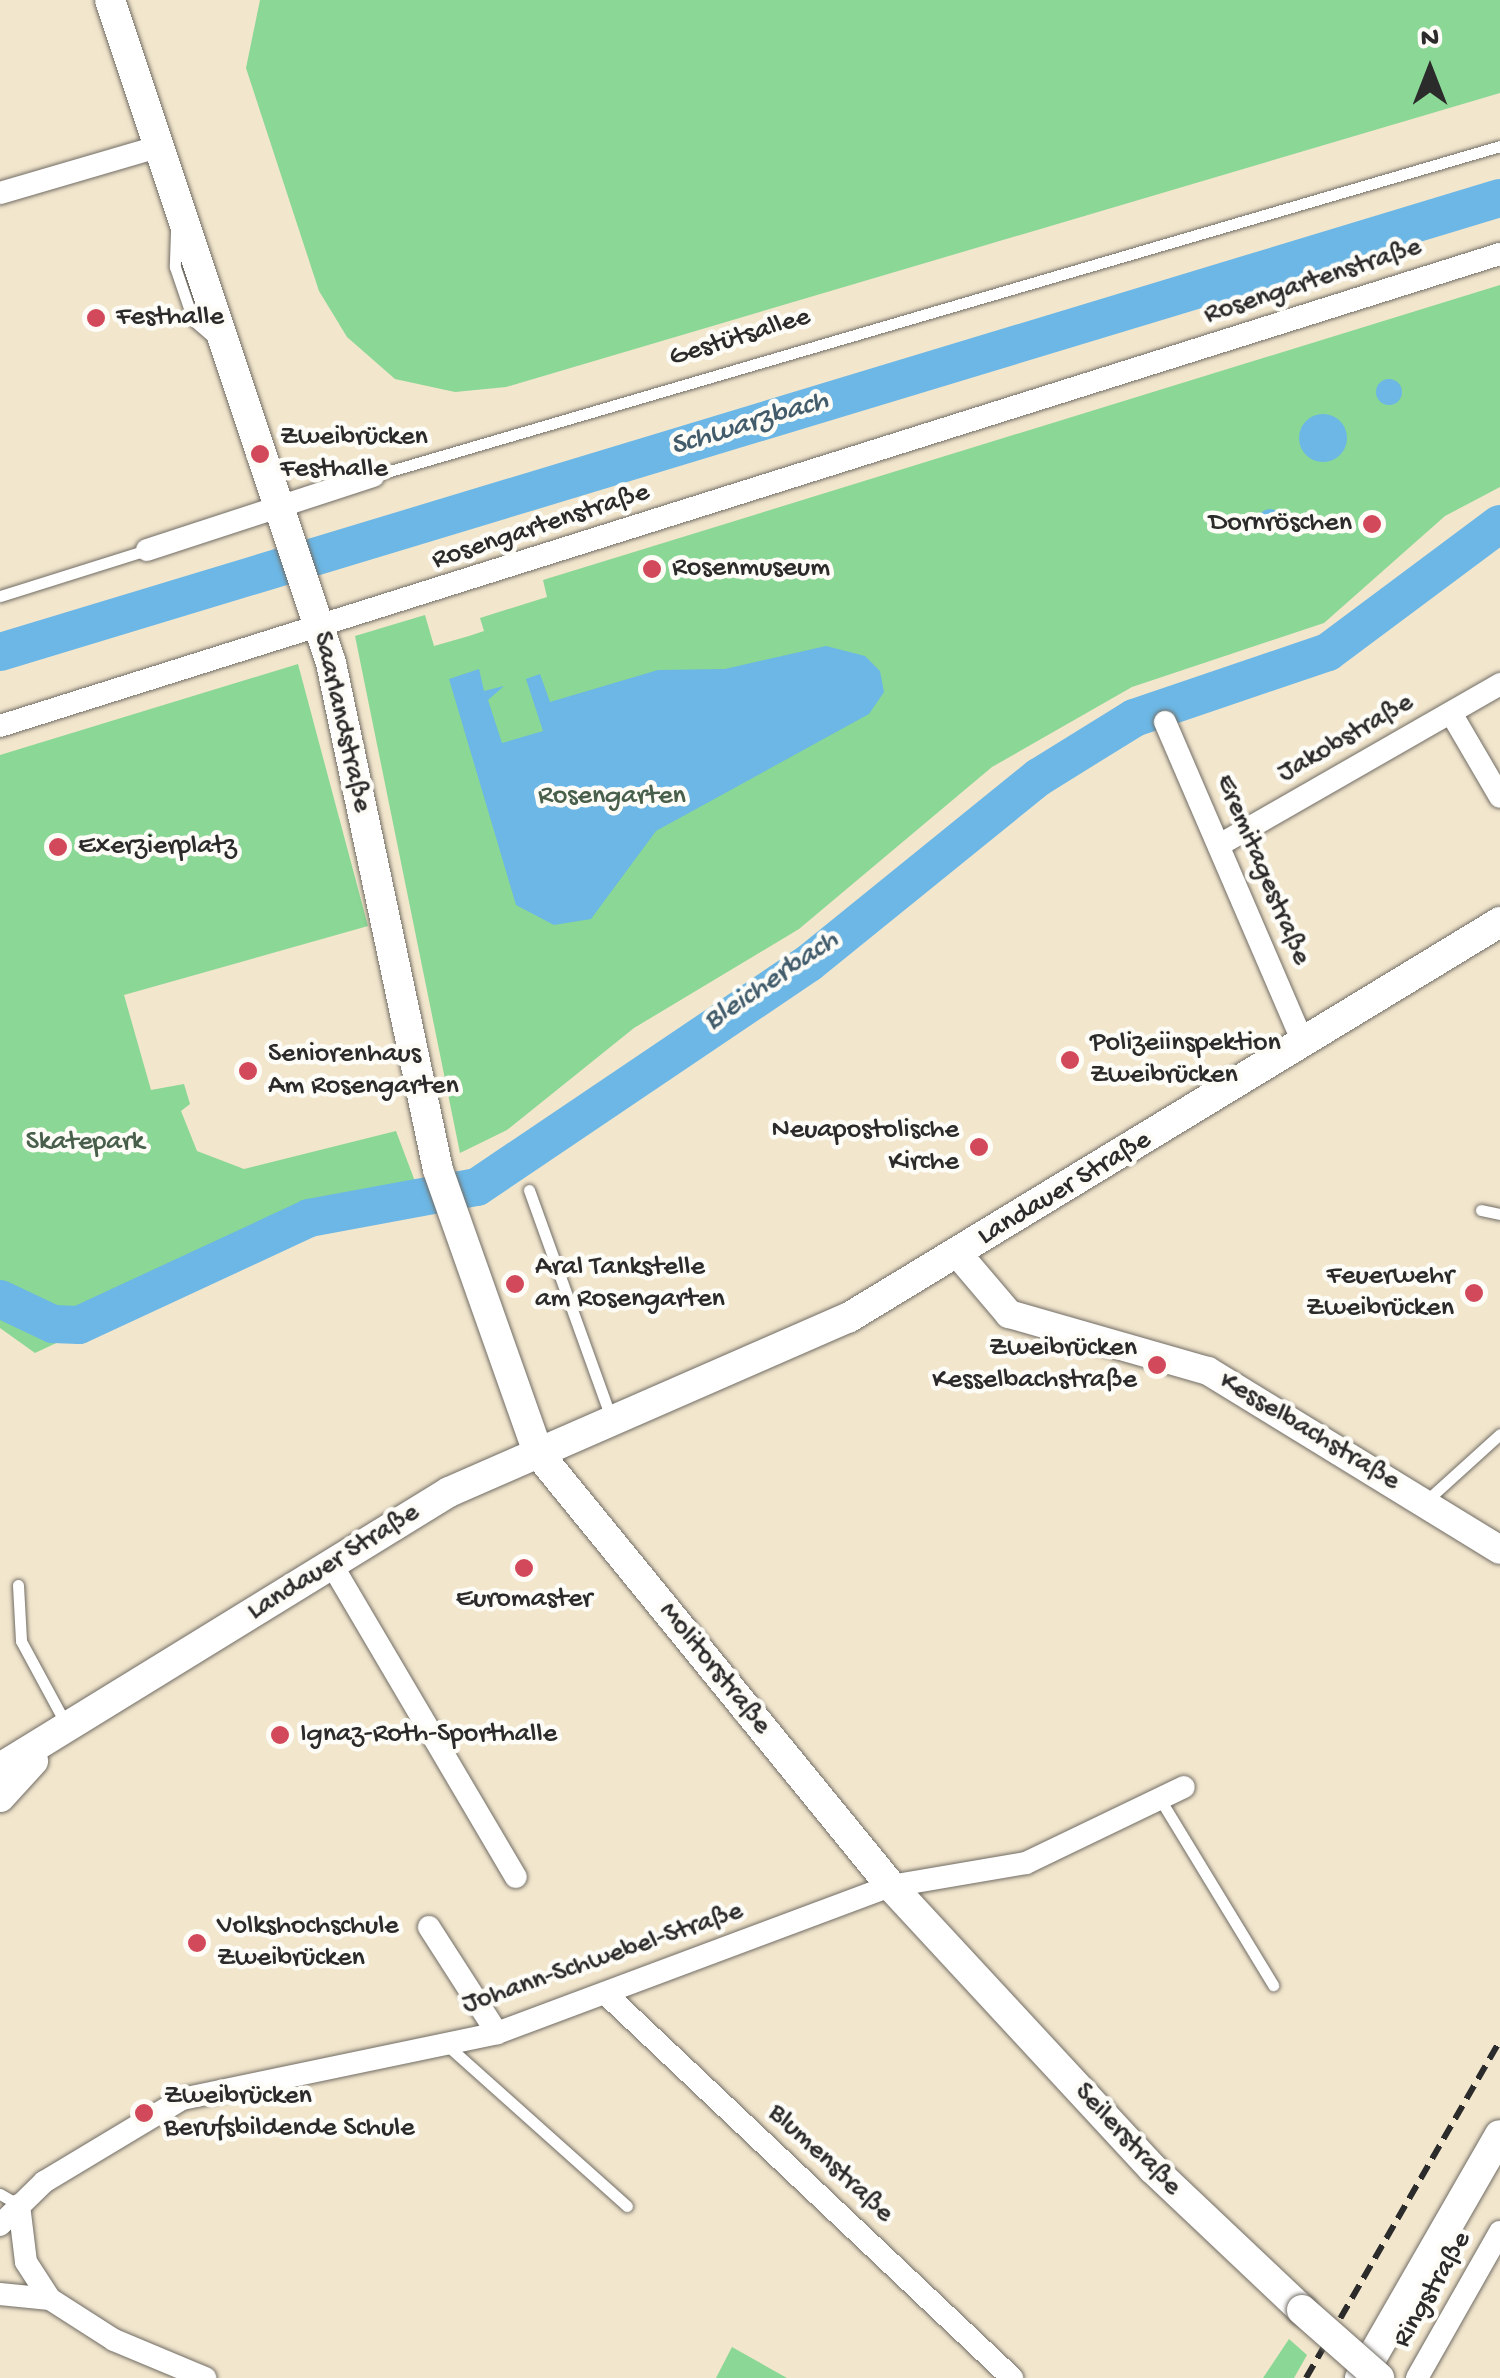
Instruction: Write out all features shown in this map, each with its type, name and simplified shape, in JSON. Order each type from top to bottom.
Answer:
[{"type":"main road","name":"Saarlandstraße","points":[[110,0],[321,631],[442,1183],[538,1453]]},
{"type":"main road","name":"Landauer Straße","points":[[0,1768],[69,1730],[449,1492],[764,1359],[958,1254],[1500,922]]},
{"type":"main road","name":"Molitorstraße","points":[[538,1453],[891,1886]]},
{"type":"main road","name":"Landauer Straße","points":[[0,1797],[69,1730]]},
{"type":"main road","name":"Seilerstraße","points":[[891,1886],[1152,2168],[1379,2378]]},
{"type":"main road","points":[[1360,2378],[1500,2135]]},
{"type":"street","points":[[0,193],[157,146]]},
{"type":"street","name":"Rosengartenstraße","points":[[0,726],[321,631],[1500,254]]},
{"type":"street","name":"Gestütsallee","points":[[148,550],[282,513],[374,476]]},
{"type":"street","name":"Jakobstraße","points":[[1221,844],[1500,684]]},
{"type":"street","points":[[1451,714],[1500,797]]},
{"type":"street","name":"Eremitagestraße","points":[[1165,722],[1221,844],[1302,1042]]},
{"type":"street","name":"Kesselbachstraße","points":[[958,1254],[1009,1314],[1208,1371],[1500,1550]]},
{"type":"street","points":[[332,1565],[516,1877]]},
{"type":"street","name":"Johann-Schwebel-Straße","points":[[0,2225],[9,2200],[182,2099],[498,2033],[891,1886],[1026,1863],[1184,1787]]},
{"type":"street","points":[[430,1927],[498,2033]]},
{"type":"street","name":"Blumenstraße","points":[[606,1994],[1012,2378]]},
{"type":"street","points":[[9,2200],[44,2290]]},
{"type":"street","name":"Ringstraße","points":[[1417,2378],[1500,2232]]},
{"type":"street","points":[[0,2278],[44,2290],[114,2340],[205,2378]]},
{"type":"street","points":[[0,2294],[44,2290]]},
{"type":"lane","name":"Gestütsallee","points":[[374,476],[1500,146]]},
{"type":"lane","name":"Gestütsallee","points":[[0,596],[148,550]]},
{"type":"lane","points":[[530,1190],[613,1422]]},
{"type":"lane","points":[[1481,1210],[1500,1214]]},
{"type":"lane","points":[[1426,1502],[1500,1434]]},
{"type":"lane","points":[[18,1585],[21,1641],[69,1730]]},
{"type":"lane","points":[[1160,1799],[1273,1985]]},
{"type":"lane","points":[[446,2044],[628,2206]]},
{"type":"green space","points":[[260,0],[1500,0],[1500,93],[506,387],[455,392],[395,379],[347,337],[319,291],[246,68]]},
{"type":"green space","name":"Rosengarten","points":[[1500,285],[1500,487],[1445,516],[1324,623],[1132,687],[992,767],[799,929],[634,1028],[507,1130],[460,1153],[355,636],[425,615],[434,646],[469,636],[484,631],[480,618],[547,597],[543,580]]},
{"type":"green space","name":"Skatepark","points":[[298,664],[368,926],[124,995],[151,1090],[184,1084],[190,1104],[181,1111],[197,1151],[244,1169],[396,1131],[425,1208],[337,1220],[278,1239],[35,1353],[0,1328],[0,755]]},
{"type":"green space","points":[[1289,2339],[1307,2355],[1294,2378],[1263,2378]]},
{"type":"green space","points":[[732,2347],[787,2378],[716,2378]]},
{"type":"water","points":[[1389,379],[1398,383],[1402,392],[1398,401],[1389,405],[1380,401],[1376,392],[1380,383]]},
{"type":"water","points":[[1323,414],[1340,421],[1347,438],[1340,455],[1323,462],[1306,455],[1299,438],[1306,421]]},
{"type":"water","points":[[1270,509],[1282,521],[1270,533],[1258,521]]},
{"type":"water","points":[[826,646],[865,656],[880,671],[884,692],[869,714],[656,831],[591,919],[554,925],[516,905],[449,679],[479,669],[484,691],[504,686],[488,700],[502,743],[543,731],[526,679],[540,674],[550,702],[658,670],[725,669]]},
{"type":"waterway","name":"Schwarzbach","points":[[0,652],[1500,198]]},
{"type":"waterway","name":"Bleicherbach","points":[[0,1299],[53,1324],[79,1325],[309,1218],[477,1187],[809,963],[1039,777],[1134,718],[1328,652],[1500,524]]},
{"type":"railway","points":[[1306,2378],[1500,2041]]},
{"type":"place","name":"Festhalle","points":[[96,318]]},
{"type":"place","name":"Zweibrücken Festhalle","points":[[260,454]]},
{"type":"place","name":"Dornröschen","points":[[1372,524]]},
{"type":"place","name":"Rosenmuseum","points":[[652,569]]},
{"type":"place","name":"Exerzierplatz","points":[[58,847]]},
{"type":"place","name":"Polizeiinspektion Zweibrücken","points":[[1070,1060]]},
{"type":"place","name":"Seniorenhaus Am Rosengarten","points":[[248,1071]]},
{"type":"place","name":"Neuapostolische Kirche","points":[[979,1147]]},
{"type":"place","name":"Aral Tankstelle am Rosengarten","points":[[515,1284]]},
{"type":"place","name":"Feuerwehr Zweibrücken","points":[[1474,1293]]},
{"type":"place","name":"Zweibrücken Kesselbachstraße","points":[[1157,1365]]},
{"type":"place","name":"Euromaster","points":[[524,1568]]},
{"type":"place","name":"Ignaz-Roth-Sporthalle","points":[[280,1735]]},
{"type":"place","name":"Volkshochschule Zweibrücken","points":[[197,1943]]},
{"type":"place","name":"Zweibrücken Berufsbildende Schule","points":[[144,2113]]}]
